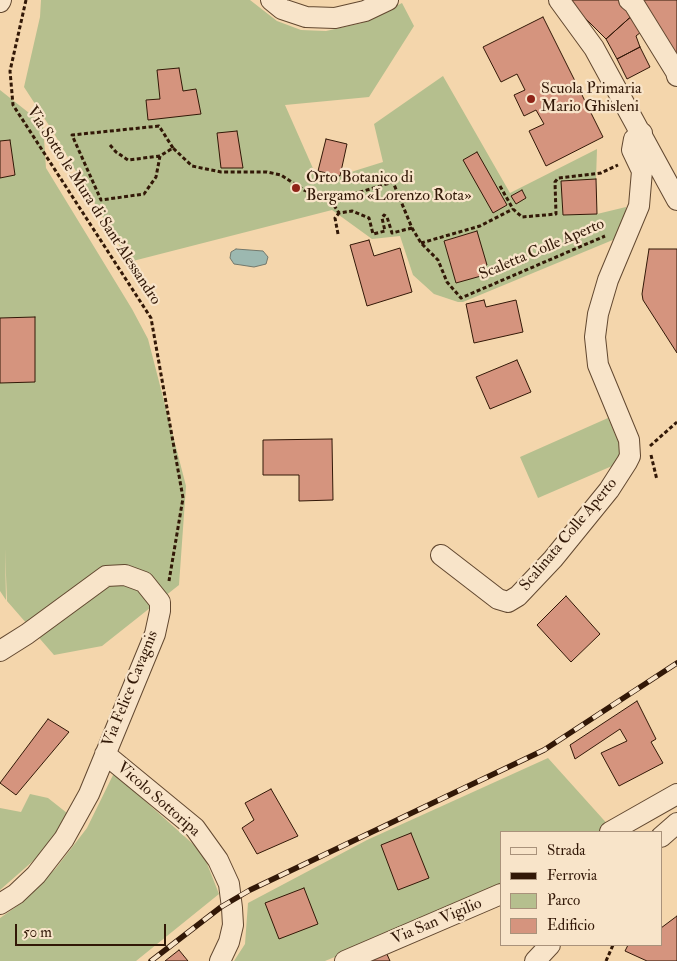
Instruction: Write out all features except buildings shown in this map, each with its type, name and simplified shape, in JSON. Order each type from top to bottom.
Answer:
[{"type":"street","points":[[271,0],[282,9],[306,17],[335,18],[365,11],[388,0]]},
{"type":"street","points":[[559,0],[594,48],[637,141],[677,200]]},
{"type":"street","points":[[629,0],[634,4],[671,63],[677,76]]},
{"type":"street","name":"Scalinata Colle Aperto","points":[[441,555],[498,600],[508,602],[518,596],[564,545],[609,490],[630,456],[629,440],[598,365],[595,338],[598,314],[608,280],[639,206],[642,171],[637,141]]},
{"type":"street","points":[[0,651],[27,634],[106,576],[125,575],[144,582],[160,602]]},
{"type":"street","name":"Via Felice Cavagnis","points":[[0,904],[16,894],[36,875],[64,839],[88,794],[155,634],[160,602]]},
{"type":"street","name":"Vicolo Sottoripa","points":[[105,754],[195,828],[218,860],[228,884],[233,925],[229,942],[220,961]]},
{"type":"street","points":[[612,831],[677,794]]},
{"type":"street","points":[[662,836],[677,823]]},
{"type":"street","name":"Via San Vigilio","points":[[345,961],[500,894]]},
{"type":"street","points":[[535,961],[549,946]]},
{"type":"path","name":"Via Sotto le Mura di Sant'Alessandro","points":[[26,0],[10,72],[13,105],[151,318],[183,498],[168,586],[160,602]]},
{"type":"path","points":[[160,156],[156,177],[144,194],[101,200],[72,136],[160,126],[173,148],[192,166],[221,172],[267,172],[281,175],[304,190],[331,201],[339,213]]},
{"type":"path","points":[[500,186],[513,208],[522,216],[556,214],[555,182],[558,178],[602,173],[617,165],[637,141]]},
{"type":"path","points":[[110,145],[116,152],[128,160],[160,156],[173,148]]},
{"type":"path","points":[[331,201],[394,182],[412,228],[421,243],[480,226],[513,208]]},
{"type":"path","points":[[338,234],[335,218],[339,213],[352,211],[369,218],[373,234],[386,231],[382,218],[384,215],[387,217],[392,233],[412,228]]},
{"type":"path","name":"Scaletta Colle Aperto","points":[[421,243],[438,260],[447,282],[461,298],[632,224]]},
{"type":"path","points":[[656,480],[650,445],[677,422]]},
{"type":"path","points":[[606,961],[612,946]]},
{"type":"green space","points":[[41,0],[250,0],[277,21],[301,30],[326,31],[362,23],[402,3],[414,26],[369,97],[285,105],[319,182],[383,162],[374,124],[443,76],[510,193],[597,149],[596,179],[562,181],[563,215],[597,214],[626,207],[625,222],[620,237],[463,302],[434,294],[413,275],[400,236],[372,239],[332,210],[129,262],[52,130],[24,87],[40,17]],"holes":[[[476,231],[487,265],[478,268],[480,276],[456,283],[444,241]]]},
{"type":"green space","points":[[0,90],[43,124],[46,168],[132,309],[148,339],[186,486],[179,585],[102,646],[54,655],[7,601],[5,549],[6,600],[0,591]]},
{"type":"green space","points":[[608,418],[626,460],[538,498],[520,457]]},
{"type":"green space","points":[[548,758],[611,828],[605,831],[500,831],[500,888],[495,891],[325,961],[234,961],[245,944],[248,903],[367,840]]},
{"type":"green space","points":[[114,773],[194,845],[206,861],[219,894],[136,961],[0,961],[0,918],[23,902],[56,868],[87,828]]},
{"type":"green space","points":[[30,794],[48,798],[67,813],[61,832],[33,861],[0,890],[0,808],[21,812]]},
{"type":"water","points":[[236,249],[263,251],[268,257],[266,264],[254,267],[234,264],[230,258],[231,252]]},
{"type":"railway","points":[[151,961],[221,907],[250,890],[544,750],[677,663]]},
{"type":"place","name":"Scuola Primaria Mario Ghisleni","points":[[531,99]]},
{"type":"place","name":"Orto Botanico di Bergamo «Lorenzo Rota»","points":[[296,188]]}]
